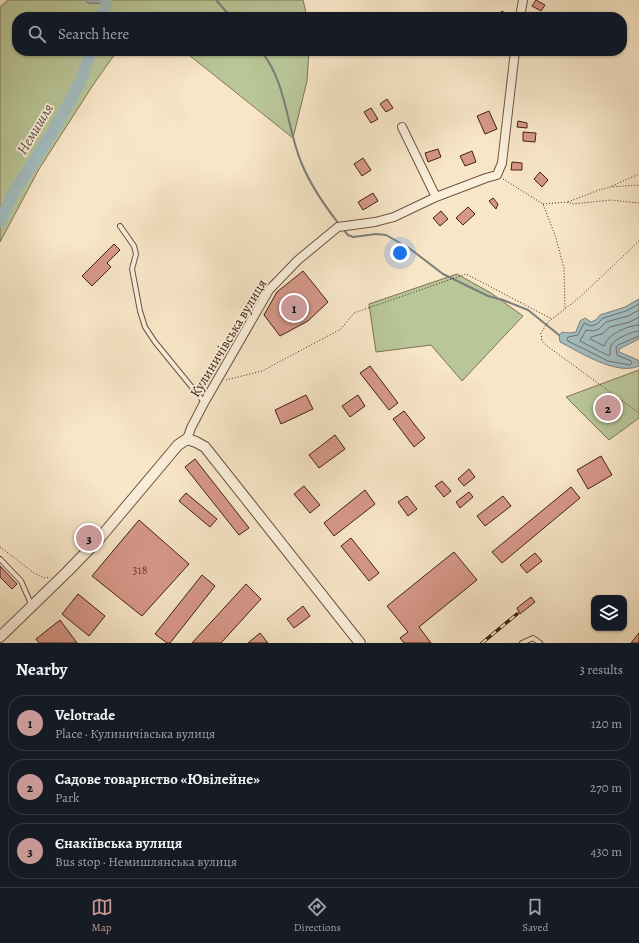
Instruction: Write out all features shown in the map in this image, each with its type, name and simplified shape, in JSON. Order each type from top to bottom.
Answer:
[{"type":"street","points":[[521,12],[523,0]]},
{"type":"street","points":[[497,175],[502,163],[514,56]]},
{"type":"street","points":[[402,127],[436,197]]},
{"type":"street","name":"Кулиничівська вулиця","points":[[187,439],[204,403],[269,290],[298,260],[342,226],[375,222],[394,216],[436,197],[497,175]]},
{"type":"street","points":[[0,637],[88,550],[178,445],[187,439],[196,442],[205,448],[360,643]]},
{"type":"lane","points":[[120,226],[134,246],[136,254],[132,269],[140,311],[145,327],[155,342],[204,403]]},
{"type":"lane","points":[[0,559],[21,581],[32,606]]},
{"type":"lane","points":[[522,643],[533,638],[540,643]]},
{"type":"path","points":[[543,204],[567,202],[610,187],[639,174]]},
{"type":"path","points":[[497,175],[543,204],[555,235],[564,268],[565,309]]},
{"type":"path","points":[[610,187],[639,185]]},
{"type":"path","points":[[567,202],[573,204],[611,200],[639,203]]},
{"type":"path","points":[[639,241],[579,298],[548,322],[541,334],[542,341],[547,346],[639,413]]},
{"type":"path","points":[[217,381],[262,371],[341,329],[354,313],[466,274],[552,319]]},
{"type":"path","points":[[0,548],[34,573],[44,578],[50,576]]},
{"type":"green space","points":[[8,0],[85,0],[88,3],[106,3],[112,0],[303,0],[306,12],[12,12],[12,56],[113,56],[39,169],[0,242],[0,7]]},
{"type":"green space","points":[[190,56],[309,56],[307,81],[293,138]]},
{"type":"green space","points":[[457,274],[491,293],[523,316],[462,381],[431,345],[376,352],[369,304]]},
{"type":"green space","points":[[639,370],[639,418],[609,440],[566,397]]},
{"type":"water","points":[[85,0],[112,0],[106,3],[88,3]]},
{"type":"water","points":[[639,299],[639,339],[619,349],[619,352],[638,360],[639,366],[620,368],[598,362],[560,342],[559,335],[562,332],[576,332],[580,321],[585,318],[591,322],[596,320],[600,315],[625,307]]},
{"type":"building","points":[[536,0],[545,5],[541,11],[532,6]]},
{"type":"building","points":[[387,99],[393,108],[386,112],[380,104]]},
{"type":"building","points":[[371,108],[378,119],[371,123],[364,112]]},
{"type":"building","points":[[489,111],[497,129],[485,134],[477,116]]},
{"type":"building","points":[[518,121],[527,123],[527,128],[517,127]]},
{"type":"building","points":[[523,132],[536,133],[535,142],[523,141]]},
{"type":"building","points":[[438,149],[441,157],[428,162],[425,153]]},
{"type":"building","points":[[472,151],[476,162],[465,166],[460,156]]},
{"type":"building","points":[[363,158],[371,170],[362,176],[354,164]]},
{"type":"building","points":[[512,162],[522,163],[522,170],[511,170]]},
{"type":"building","points":[[540,172],[548,180],[542,187],[534,179]]},
{"type":"building","points":[[373,193],[378,201],[363,210],[358,202]]},
{"type":"building","points":[[493,198],[498,204],[496,209],[489,201]]},
{"type":"building","points":[[468,207],[475,214],[463,225],[456,218]]},
{"type":"building","points":[[441,211],[448,219],[440,226],[433,218]]},
{"type":"building","points":[[114,244],[120,250],[107,263],[111,267],[92,286],[82,276]]},
{"type":"building","points":[[303,271],[328,302],[308,321],[280,336],[264,315],[277,292]]},
{"type":"building","points":[[370,366],[398,403],[389,410],[360,373]]},
{"type":"building","points":[[306,395],[313,409],[281,424],[275,410]]},
{"type":"building","points":[[358,395],[365,406],[350,417],[342,406]]},
{"type":"building","points":[[404,411],[425,438],[414,447],[393,419]]},
{"type":"building","points":[[335,435],[345,449],[319,468],[309,455]]},
{"type":"building","points":[[601,456],[612,475],[588,489],[577,470]]},
{"type":"building","points":[[195,459],[249,528],[239,535],[185,467]]},
{"type":"building","points":[[469,469],[475,477],[464,486],[458,479]]},
{"type":"building","points":[[442,481],[451,491],[444,497],[435,486]]},
{"type":"building","points":[[304,486],[320,505],[310,513],[294,494]]},
{"type":"building","points":[[571,487],[580,498],[502,563],[492,552]]},
{"type":"building","points":[[365,490],[375,504],[334,536],[324,523]]},
{"type":"building","points":[[469,492],[473,497],[460,508],[456,502]]},
{"type":"building","points":[[186,493],[217,519],[210,527],[179,501]]},
{"type":"building","points":[[407,496],[417,509],[408,516],[398,502]]},
{"type":"building","points":[[503,496],[511,506],[485,526],[477,516]]},
{"type":"building","points":[[139,520],[189,564],[142,616],[92,576]]},
{"type":"building","points":[[351,538],[379,573],[369,581],[341,546]]},
{"type":"building","points":[[454,552],[477,580],[419,627],[431,643],[404,643],[400,638],[408,632],[387,606]]},
{"type":"building","points":[[535,553],[542,561],[527,573],[520,565]]},
{"type":"building","points":[[0,566],[17,584],[12,589],[0,577]]},
{"type":"building","points":[[202,575],[215,586],[170,643],[167,643],[155,634]]},
{"type":"building","points":[[246,584],[261,599],[221,643],[192,643]]},
{"type":"building","points":[[78,594],[105,616],[89,636],[62,614]]},
{"type":"building","points":[[531,597],[535,602],[520,614],[517,608]]},
{"type":"building","points":[[303,606],[310,616],[294,628],[287,619]]},
{"type":"building","points":[[60,620],[77,643],[39,643],[36,639]]},
{"type":"building","points":[[260,633],[268,643],[248,643]]},
{"type":"building","points":[[639,633],[639,643],[631,643]]},
{"type":"waterway","name":"Немишля","points":[[103,12],[107,0]]},
{"type":"waterway","points":[[216,0],[227,12]]},
{"type":"waterway","name":"Немишля","points":[[0,221],[13,194],[52,133],[80,83],[89,56]]},
{"type":"waterway","points":[[265,56],[270,63],[281,90],[301,162],[318,194],[339,224]]},
{"type":"waterway","points":[[343,229],[348,235],[353,237],[376,234],[386,235],[409,248],[443,274],[488,296],[528,310],[559,335]]},
{"type":"railway","points":[[482,643],[517,614]]},
{"type":"place","name":"Velotrade","points":[[294,308]]},
{"type":"place","name":"Садове товариство «Ювілейне»","points":[[608,408]]},
{"type":"place","name":"Єнакіївська вулиця","points":[[89,538]]}]
